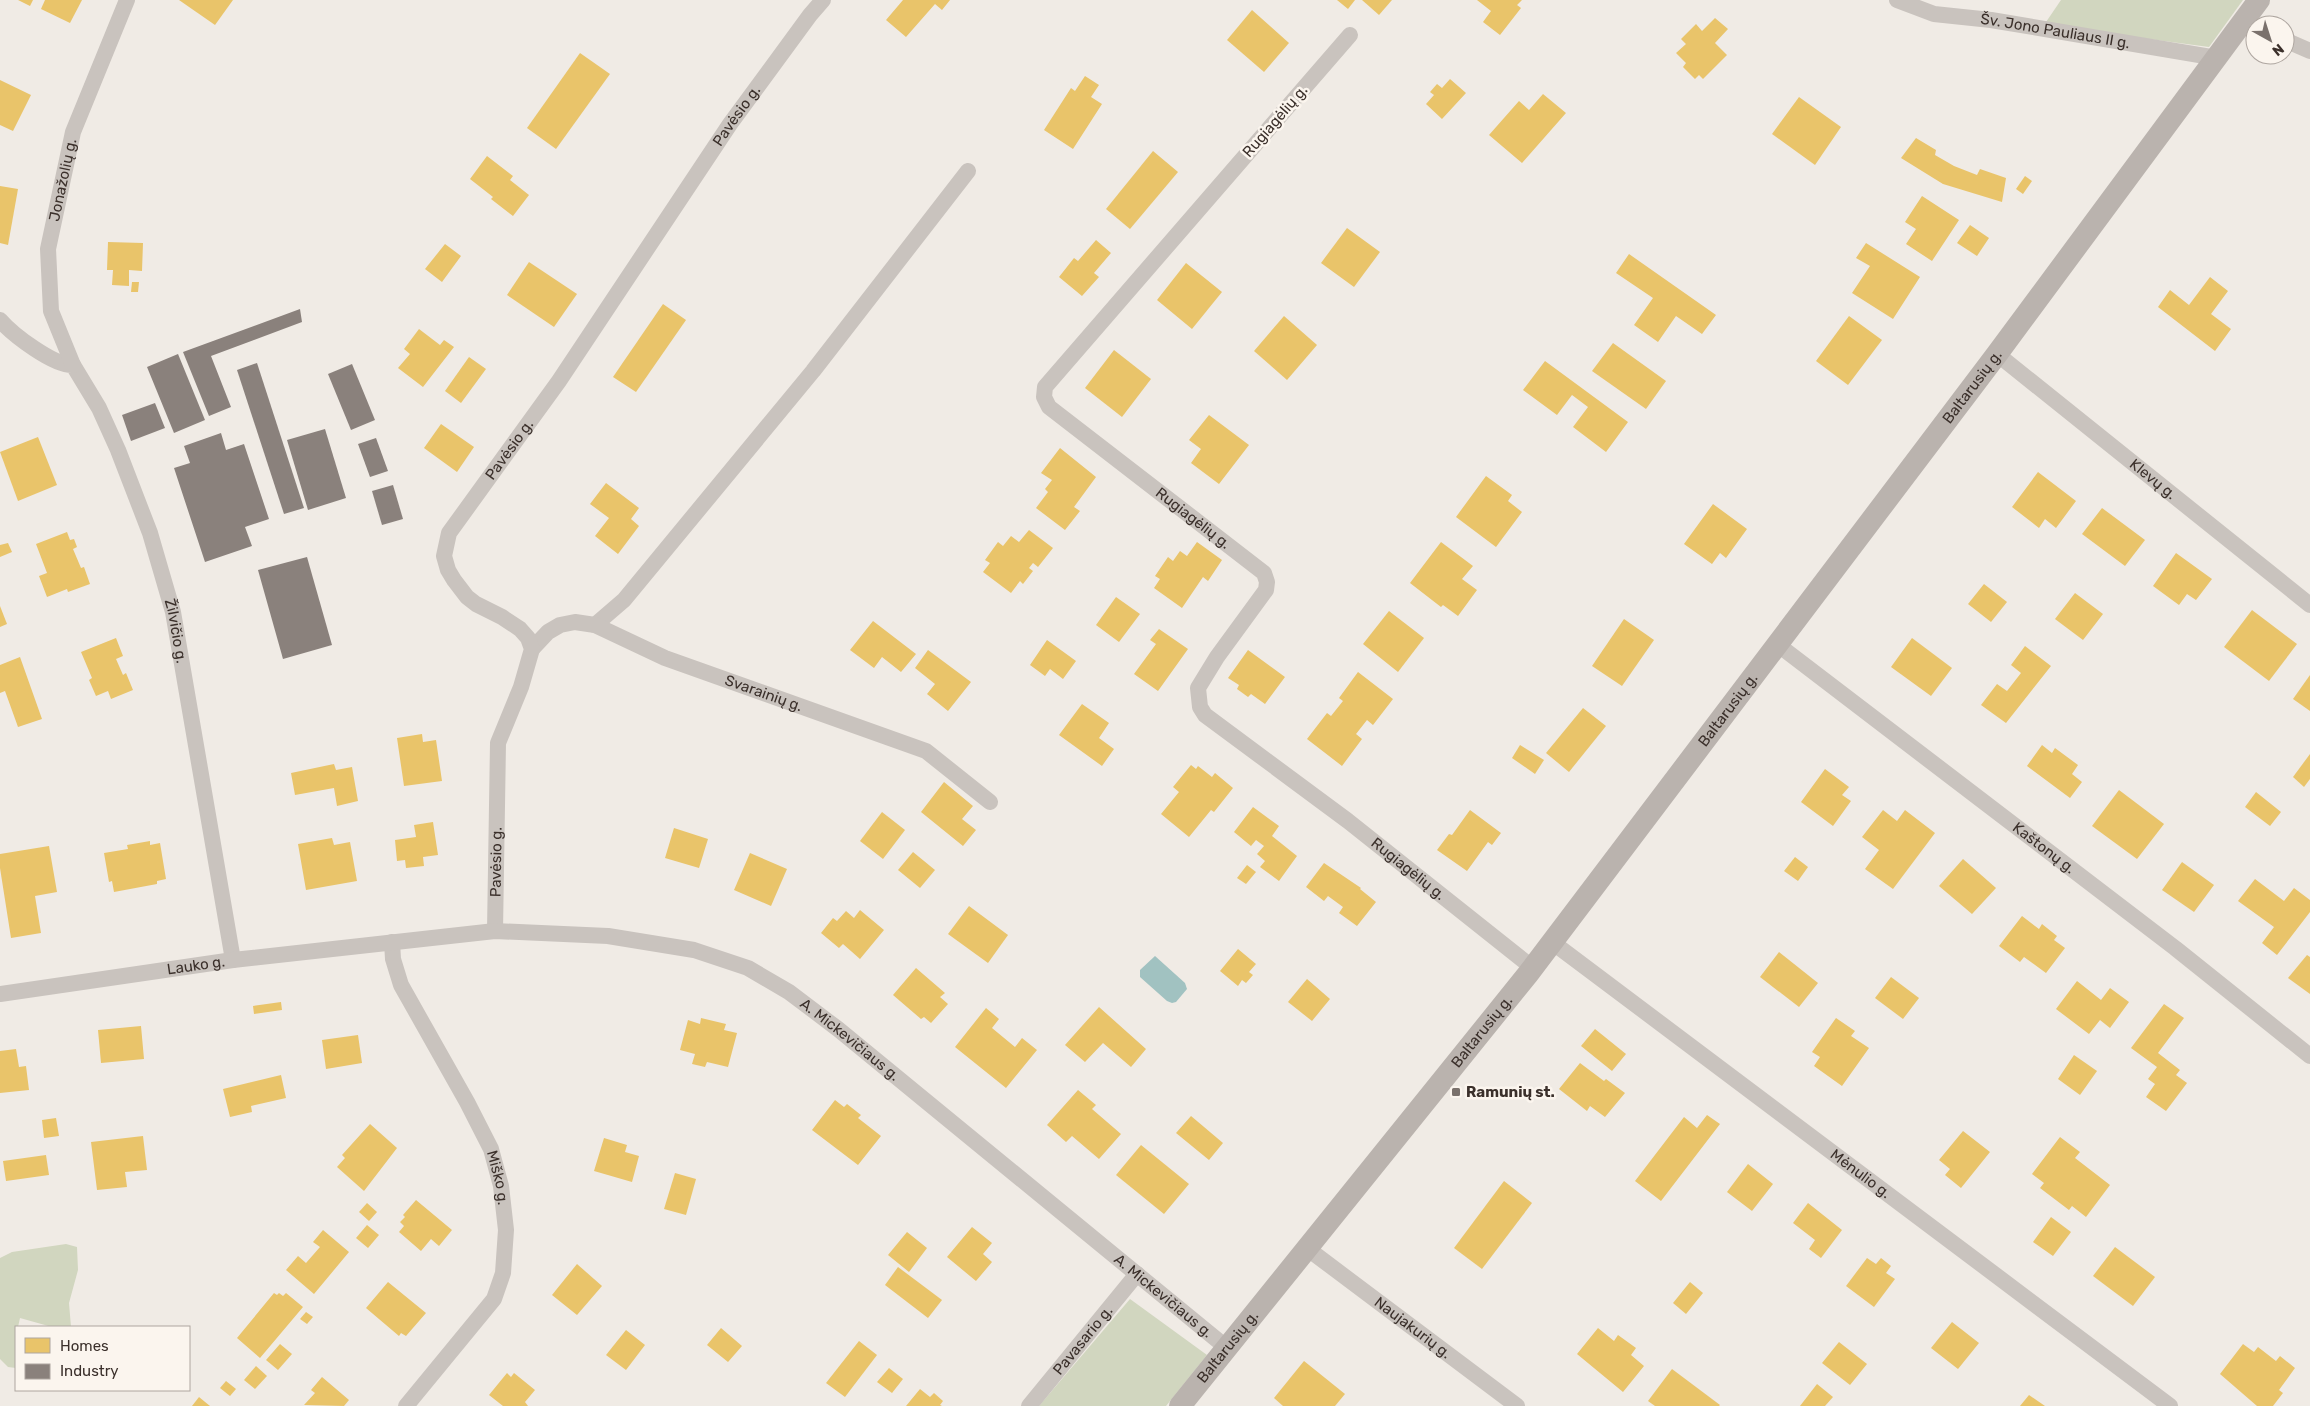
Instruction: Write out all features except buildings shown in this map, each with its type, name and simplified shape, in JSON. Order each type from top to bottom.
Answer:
[{"type":"main road","name":"Baltarusių g.","points":[[2254,15],[2260,0]]},
{"type":"main road","name":"Baltarusių g.","points":[[1180,1406],[1533,968],[1997,354],[2217,58],[2245,29]]},
{"type":"street","name":"Jonažolių g.","points":[[73,366],[51,311],[48,249],[73,132],[127,0]]},
{"type":"street","name":"Pavėsio g.","points":[[495,931],[498,743],[521,687],[532,650],[528,638],[520,629],[502,617],[476,604],[467,597],[454,580],[448,570],[444,556],[450,533],[559,381],[730,124],[810,14],[823,0]]},
{"type":"street","name":"Šv. Jono Pauliaus II g.","points":[[1897,0],[1934,14],[1991,20],[2217,58]]},
{"type":"street","name":"Rugiagėlių g.","points":[[1350,35],[1045,387],[1044,397],[1049,408],[1264,573],[1267,582],[1266,590],[1217,657],[1198,688],[1200,707],[1205,715],[1348,821],[1533,968]]},
{"type":"street","points":[[2295,44],[2310,51]]},
{"type":"street","points":[[594,625],[624,600],[813,372],[968,171]]},
{"type":"street","points":[[0,320],[31,346],[64,366],[73,366]]},
{"type":"street","name":"Klevų g.","points":[[1997,354],[2310,605]]},
{"type":"street","name":"Žilvičio g.","points":[[73,366],[98,408],[118,450],[150,533],[173,612],[233,960]]},
{"type":"street","name":"Svarainių g.","points":[[532,650],[548,632],[560,625],[575,622],[594,625],[666,658],[926,751],[990,802]]},
{"type":"street","name":"Kaštonų g.","points":[[1777,644],[2168,942],[2310,1056]]},
{"type":"street","name":"A. Mickevičiaus g.","points":[[392,942],[495,931],[608,936],[694,950],[748,968],[789,992],[838,1029],[1227,1348]]},
{"type":"street","name":"Lauko g.","points":[[0,994],[233,960],[392,942]]},
{"type":"street","name":"Miško g.","points":[[392,942],[393,959],[401,986],[467,1102],[491,1149],[501,1186],[506,1230],[503,1273],[494,1299],[406,1406]]},
{"type":"street","name":"Mėnulio g.","points":[[1552,942],[2170,1406]]},
{"type":"street","name":"Naujakurių g.","points":[[1308,1249],[1517,1406]]},
{"type":"street","name":"Pavasario g.","points":[[1029,1406],[1137,1274]]},
{"type":"green space","points":[[2061,0],[2243,0],[2209,47],[2044,25]]},
{"type":"green space","points":[[66,1244],[77,1247],[78,1270],[69,1303],[71,1326],[48,1326],[20,1318],[18,1326],[15,1326],[15,1368],[8,1367],[0,1359],[0,1258],[12,1252]]},
{"type":"green space","points":[[1130,1299],[1207,1355],[1166,1406],[1039,1406]]},
{"type":"water","points":[[1155,956],[1185,983],[1187,989],[1176,1002],[1167,1001],[1140,977],[1140,970]]},
{"type":"place","name":"Ramunių st.","points":[[1456,1092]]}]
